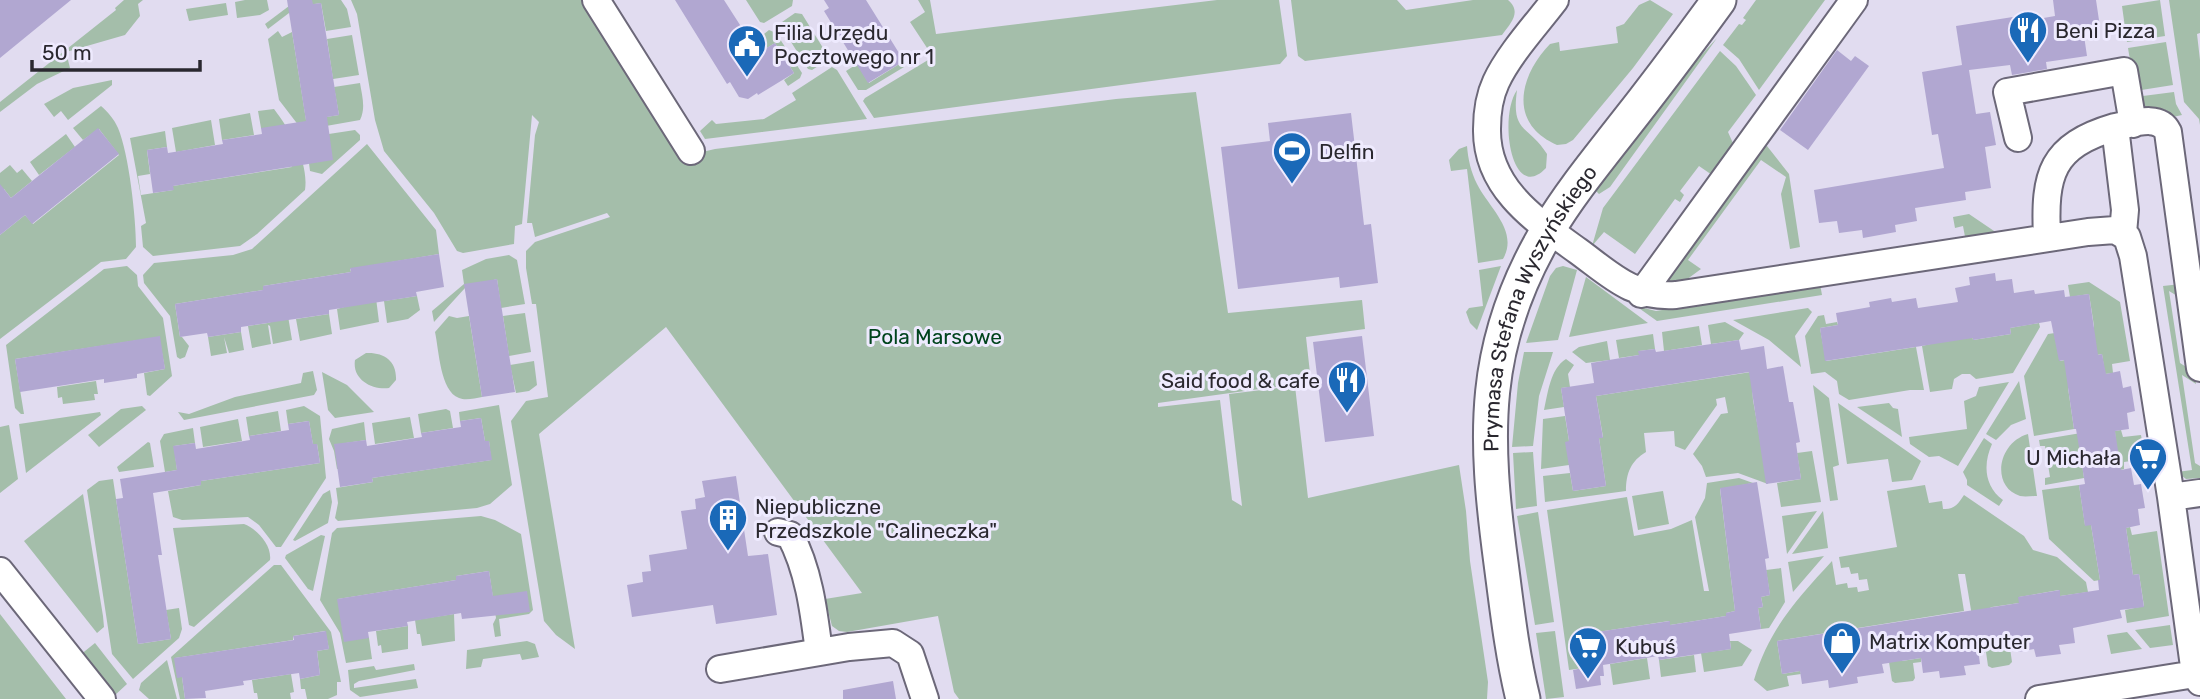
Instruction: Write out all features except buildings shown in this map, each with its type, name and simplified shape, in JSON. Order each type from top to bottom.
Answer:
[{"type":"street","points":[[596,0],[691,151]]},
{"type":"street","points":[[1555,0],[1496,81],[1487,117],[1489,154],[1498,177],[1514,200],[1548,230],[1622,284],[1642,294],[1676,295],[2106,230],[2123,233],[2127,237],[2133,256],[2171,497],[2194,618],[2197,678],[2039,699]]},
{"type":"street","name":"Prymasa Stefana Wyszyńskiego","points":[[1523,699],[1514,658],[1491,480],[1489,416],[1506,324],[1526,271],[1548,230],[1578,186],[1720,0]]},
{"type":"street","points":[[1642,294],[1854,0]]},
{"type":"street","points":[[2018,138],[2007,92],[2124,71],[2126,210],[2123,233]]},
{"type":"street","points":[[2047,237],[2047,198],[2053,174],[2063,155],[2080,139],[2124,125],[2155,121],[2165,127],[2168,132],[2200,368]]},
{"type":"street","points":[[2171,497],[2200,493]]},
{"type":"street","points":[[778,532],[790,536],[799,551],[819,652]]},
{"type":"street","points":[[0,571],[102,699]]},
{"type":"street","points":[[720,669],[893,643],[910,654],[925,699]]},
{"type":"street","name":"Prymasa Stefana Wyszyńskiego","points":[[1507,699],[1514,658]]},
{"type":"green space","points":[[124,0],[143,0],[138,4],[140,16],[125,35],[66,52],[70,68],[37,84],[0,112],[0,102],[116,10]]},
{"type":"green space","points":[[267,0],[269,10],[260,15],[237,18],[235,2]]},
{"type":"green space","points":[[297,0],[341,0],[347,9],[351,27],[326,31],[321,3],[289,8],[289,13],[268,29],[265,24]]},
{"type":"green space","name":"Pola Marsowe","points":[[351,0],[583,0],[681,157],[715,149],[1116,99],[1196,92],[1228,313],[1362,300],[1365,329],[1306,337],[1311,382],[1158,403],[1158,407],[1220,400],[1232,500],[1242,506],[1229,394],[1295,386],[1308,498],[1459,465],[1488,682],[1487,699],[959,699],[954,692],[938,616],[847,632],[832,626],[825,599],[862,593],[666,327],[539,434],[575,649],[556,635],[544,621],[511,421],[526,401],[548,397],[536,304],[532,304],[526,268],[526,251],[535,242],[610,217],[607,213],[535,237],[532,223],[527,223],[535,135],[539,122],[532,115],[522,224],[515,226],[514,244],[463,253],[457,251],[434,213],[384,151],[375,120],[357,14]]},
{"type":"green space","points":[[746,0],[793,0],[792,6],[764,23],[760,22]]},
{"type":"green space","points":[[918,0],[930,0],[936,34],[1217,0],[1279,0],[1287,56],[1280,64],[874,118],[863,101],[865,98],[933,57],[910,22],[925,12]]},
{"type":"green space","points":[[1291,0],[1397,0],[1406,10],[1473,0],[1508,0],[1515,13],[1502,35],[1305,61],[1298,56]]},
{"type":"green space","points":[[1650,0],[1673,14],[1633,68],[1573,140],[1557,145],[1541,136],[1531,125],[1525,112],[1524,99],[1531,70],[1539,57],[1550,44],[1559,42],[1560,51],[1618,43],[1616,27],[1624,24],[1639,5]]},
{"type":"green space","points":[[1756,0],[1825,0],[1759,90],[1739,59],[1723,45],[1739,24],[1742,25],[1746,20],[1743,18]]},
{"type":"green space","points":[[2160,0],[2165,36],[2127,42],[2122,6]]},
{"type":"green space","points":[[2169,0],[2200,0],[2200,33],[2197,34],[2200,60],[2200,125],[2199,119],[2184,102]]},
{"type":"green space","points":[[226,3],[228,15],[189,21],[186,9]]},
{"type":"green space","points":[[795,13],[802,14],[828,56],[826,61],[812,70],[808,69],[781,26],[782,22]]},
{"type":"green space","points":[[769,30],[776,33],[802,73],[800,78],[788,86],[784,80],[794,73],[775,43],[762,51],[764,34]]},
{"type":"green space","points":[[278,31],[282,37],[292,32],[306,120],[339,115],[334,87],[360,83],[363,106],[360,120],[309,129],[299,126],[279,100],[268,39]]},
{"type":"green space","points":[[352,35],[359,75],[333,79],[327,39]]},
{"type":"green space","points":[[1717,38],[1610,187],[1599,194],[1596,191],[1666,93]]},
{"type":"green space","points":[[2166,42],[2173,85],[2135,91],[2128,48]]},
{"type":"green space","points":[[1720,51],[1736,66],[1756,95],[1728,132],[1736,150],[1715,177],[1699,166],[1680,191],[1684,195],[1680,202],[1675,199],[1635,254],[1604,232],[1592,246],[1603,208]]},
{"type":"green space","points":[[904,61],[904,67],[866,90],[858,90],[846,71],[857,64],[869,83]]},
{"type":"green space","points":[[832,67],[837,70],[867,119],[705,139],[700,131],[712,120],[716,124],[764,119],[796,100],[792,93]]},
{"type":"green space","points":[[112,80],[112,85],[68,120],[61,111],[54,117],[44,104],[73,88]]},
{"type":"green space","points":[[1517,90],[1516,114],[1519,122],[1547,154],[1546,168],[1534,176],[1524,175],[1517,167],[1512,153],[1509,119],[1511,103]]},
{"type":"green space","points":[[2174,92],[2182,115],[2173,117],[2166,110],[2157,108],[2138,111],[2135,97]]},
{"type":"green space","points":[[101,106],[111,116],[122,139],[129,169],[136,247],[126,259],[101,262],[0,339],[0,235],[25,215],[33,224],[119,155],[99,129],[83,140],[73,128]]},
{"type":"green space","points":[[274,109],[292,136],[301,158],[305,190],[240,246],[153,256],[143,247],[141,226],[146,223],[130,138],[165,131],[167,147],[147,150],[150,174],[138,176],[141,195],[173,190],[173,186],[292,167],[261,128],[258,111]]},
{"type":"green space","points":[[250,113],[254,135],[222,140],[219,119]]},
{"type":"green space","points":[[211,120],[215,145],[176,152],[172,128]]},
{"type":"green space","points":[[355,130],[360,135],[360,140],[322,174],[310,171],[306,140],[309,137]]},
{"type":"green space","points":[[66,134],[75,147],[39,175],[30,162]]},
{"type":"green space","points":[[367,144],[436,230],[439,254],[263,286],[263,290],[175,304],[180,337],[189,346],[185,357],[177,357],[170,316],[144,283],[143,275],[154,263],[233,255],[252,249]]},
{"type":"green space","points":[[1467,146],[1475,179],[1505,229],[1507,249],[1503,259],[1478,263],[1467,169],[1451,171],[1449,160],[1459,149]]},
{"type":"green space","points":[[1767,146],[1789,174],[1800,247],[1790,249],[1781,194],[1786,177],[1761,160],[1688,260],[1701,269],[1686,280],[1668,284],[1672,272],[1761,147]]},
{"type":"green space","points":[[10,165],[17,173],[22,169],[32,181],[11,198],[4,189],[0,192],[0,173]]},
{"type":"green space","points":[[1969,214],[1997,233],[1966,242],[1963,226],[1955,228],[1953,217]]},
{"type":"green space","points":[[509,255],[517,260],[525,304],[501,308],[497,279],[465,288],[434,322],[432,311],[464,284],[462,270],[486,259]]},
{"type":"green space","points":[[127,266],[137,275],[138,286],[163,318],[172,376],[150,396],[147,395],[144,373],[165,369],[159,337],[15,359],[24,414],[21,414],[15,408],[6,345],[104,269]]},
{"type":"green space","points":[[1501,266],[1477,330],[1470,323],[1466,312],[1469,308],[1483,306],[1479,270]]},
{"type":"green space","points":[[1563,266],[1577,270],[1558,340],[1526,343],[1550,276],[1556,268]]},
{"type":"green space","points":[[1586,277],[1648,323],[1569,337]]},
{"type":"green space","points":[[2089,282],[2120,302],[2130,361],[2112,364],[2113,373],[2105,374],[2102,354],[2092,356],[2094,326],[2089,294],[2070,297],[2068,285]]},
{"type":"green space","points":[[1820,284],[1822,295],[1657,321],[1636,306],[1656,311]]},
{"type":"green space","points":[[2181,284],[2184,300],[2169,291],[2180,363],[2194,372],[2196,384],[2182,375],[2195,463],[2200,466],[2200,478],[2186,479],[2177,472],[2192,470],[2163,286]]},
{"type":"green space","points":[[417,296],[420,310],[408,319],[387,323],[384,301]]},
{"type":"green space","points":[[376,298],[379,322],[340,330],[337,309]]},
{"type":"green space","points":[[1808,308],[1812,312],[1795,336],[1801,367],[1769,340],[1733,320]]},
{"type":"green space","points":[[525,313],[531,352],[509,356],[503,316]]},
{"type":"green space","points":[[329,314],[332,334],[300,341],[296,319]]},
{"type":"green space","points":[[1824,315],[1826,324],[1837,322],[1838,325],[1820,328],[1826,361],[1916,347],[1924,390],[1849,400],[1839,394],[1837,381],[1825,372],[1811,374],[1805,336],[1818,316]]},
{"type":"green space","points":[[288,316],[292,340],[273,344],[268,325],[271,344],[252,348],[248,326]]},
{"type":"green space","points":[[449,316],[469,316],[482,397],[459,398],[453,394],[444,379],[435,332]]},
{"type":"green space","points":[[1725,322],[1744,333],[1739,340],[1711,344],[1708,325]]},
{"type":"green space","points":[[2039,323],[2040,327],[2013,373],[1976,379],[1970,374],[1962,374],[1954,379],[1952,389],[1930,392],[1922,346],[1972,334],[1973,340],[2011,334],[2010,328]]},
{"type":"green space","points":[[1699,326],[1702,345],[1664,351],[1662,332]]},
{"type":"green space","points":[[241,332],[244,350],[229,353],[224,337],[227,353],[211,356],[208,337]]},
{"type":"green space","points":[[2055,333],[2060,361],[2070,359],[2068,388],[2074,429],[2034,436],[2024,376],[2048,334]]},
{"type":"green space","points":[[1653,334],[1655,349],[1619,358],[1616,340]]},
{"type":"green space","points":[[1607,341],[1610,360],[1586,363],[1572,352],[1579,347]]},
{"type":"green space","points":[[1524,352],[1553,352],[1539,396],[1533,446],[1512,447],[1518,383]]},
{"type":"green space","points":[[366,353],[384,356],[392,363],[396,380],[389,388],[370,385],[360,378],[355,360]]},
{"type":"green space","points":[[1566,359],[1574,365],[1568,374],[1570,387],[1561,388],[1564,407],[1544,410],[1553,375]]},
{"type":"green space","points":[[534,361],[537,385],[529,391],[516,393],[510,365]]},
{"type":"green space","points":[[313,371],[317,390],[314,395],[184,420],[178,412],[189,414],[235,397],[301,383],[303,373]]},
{"type":"green space","points":[[322,372],[347,385],[374,412],[335,418],[328,410]]},
{"type":"green space","points":[[1751,372],[1753,400],[1768,484],[1738,473],[1706,477],[1693,454],[1721,414],[1728,413],[1725,397],[1716,399],[1717,405],[1685,450],[1675,446],[1674,431],[1644,433],[1646,452],[1630,468],[1626,491],[1545,502],[1543,476],[1570,473],[1573,491],[1606,486],[1599,438],[1603,437],[1596,396]]},
{"type":"green space","points":[[96,381],[98,394],[94,394],[95,400],[63,404],[62,397],[58,398],[57,387]]},
{"type":"green space","points":[[2019,381],[2026,419],[2011,425],[1996,440],[1986,434]]},
{"type":"green space","points":[[2009,382],[1958,466],[1939,456],[1929,457],[1910,444],[1909,437],[1967,429],[1964,401],[1976,396],[1979,387]]},
{"type":"green space","points":[[1813,385],[1829,398],[1839,465],[1833,467],[1838,500],[1830,501]]},
{"type":"green space","points":[[1838,403],[1921,461],[1912,480],[1892,482],[1888,459],[1847,464]]},
{"type":"green space","points":[[1889,403],[1898,409],[1902,437],[1857,407]]},
{"type":"green space","points":[[499,405],[512,485],[490,504],[477,508],[338,521],[335,518],[338,503],[336,488],[373,482],[372,478],[491,460],[489,441],[485,441],[481,418],[460,421],[459,412]]},
{"type":"green space","points":[[142,406],[146,410],[99,447],[88,435],[121,409]]},
{"type":"green space","points":[[304,406],[320,416],[326,478],[281,547],[276,547],[259,525],[248,517],[182,520],[173,517],[168,491],[201,485],[201,481],[320,463],[317,444],[313,445],[309,421],[288,424],[286,410]]},
{"type":"green space","points":[[446,409],[450,411],[453,428],[421,433],[418,414]]},
{"type":"green space","points":[[278,411],[281,431],[249,436],[246,417]]},
{"type":"green space","points":[[100,412],[101,415],[26,473],[19,424]]},
{"type":"green space","points":[[1565,416],[1569,465],[1541,469],[1543,419]]},
{"type":"green space","points":[[410,417],[414,438],[375,444],[372,423]]},
{"type":"green space","points":[[238,419],[242,441],[203,447],[200,427]]},
{"type":"green space","points":[[364,422],[366,440],[346,443],[349,467],[337,469],[329,439],[332,429]]},
{"type":"green space","points":[[9,425],[18,479],[0,493],[0,427]]},
{"type":"green space","points":[[193,428],[195,443],[174,446],[177,470],[165,472],[160,441],[164,434]]},
{"type":"green space","points":[[2121,430],[2123,437],[2141,435],[2145,459],[2124,462],[2124,469],[2117,471],[2115,431]]},
{"type":"green space","points":[[2081,433],[2084,478],[2045,485],[2045,478],[2050,477],[2045,446],[2040,446],[2039,440]]},
{"type":"green space","points":[[2028,434],[2037,496],[2020,496],[2011,491],[2002,475],[2004,455],[2018,439]]},
{"type":"green space","points":[[1984,438],[1992,444],[1987,459],[1987,474],[1992,488],[2003,500],[1999,506],[1967,485],[1963,472]]},
{"type":"green space","points":[[148,442],[154,467],[119,472],[117,467]]},
{"type":"green space","points":[[1812,451],[1821,502],[1781,507],[1777,483],[1801,479],[1797,453]]},
{"type":"green space","points":[[1533,452],[1537,506],[1516,509],[1513,453]]},
{"type":"green space","points":[[1739,478],[1753,483],[1720,489],[1735,611],[1726,613],[1726,616],[1670,625],[1669,621],[1578,635],[1583,668],[1569,670],[1547,510],[1627,497],[1634,536],[1671,529],[1692,520],[1704,591],[1709,591],[1695,517],[1705,498],[1707,483]]},
{"type":"green space","points":[[113,479],[138,644],[171,639],[166,610],[179,608],[182,629],[179,638],[133,679],[112,654],[87,490],[99,481]]},
{"type":"green space","points":[[1925,485],[1929,503],[1942,501],[1943,509],[1955,506],[1964,495],[2024,536],[2033,550],[2057,557],[2086,582],[2088,592],[2060,596],[2059,590],[2019,597],[2019,603],[1992,607],[1972,616],[1965,574],[1958,574],[1964,611],[1777,641],[1782,674],[1800,671],[1801,674],[1787,676],[1789,686],[1767,691],[1754,680],[1776,630],[1796,602],[1832,561],[1836,585],[1847,583],[1848,588],[1857,587],[1858,592],[1869,590],[1867,579],[1859,580],[1858,573],[1851,574],[1849,567],[1841,568],[1839,557],[1897,547],[1887,491]]},
{"type":"green space","points":[[2079,485],[2085,525],[2091,525],[2100,580],[2094,581],[2049,539],[2042,490]]},
{"type":"green space","points":[[330,490],[332,502],[328,523],[293,540],[323,494]]},
{"type":"green space","points":[[1663,491],[1669,524],[1638,530],[1632,496]]},
{"type":"green space","points":[[83,494],[103,616],[104,627],[97,633],[24,541]]},
{"type":"green space","points":[[1817,511],[1787,554],[1782,516]]},
{"type":"green space","points":[[1823,511],[1828,548],[1792,554]]},
{"type":"green space","points":[[1538,512],[1554,622],[1535,625],[1517,516]]},
{"type":"green space","points":[[481,516],[521,534],[533,610],[529,614],[499,619],[501,636],[495,637],[493,624],[496,618],[489,571],[456,576],[456,580],[338,599],[369,638],[372,659],[346,663],[340,633],[320,600],[332,533],[337,528]]},
{"type":"green space","points":[[244,524],[263,538],[269,549],[270,560],[194,627],[189,625],[173,528]]},
{"type":"green space","points":[[2130,527],[2132,535],[2157,531],[2169,616],[2127,623],[2125,610],[2144,606],[2139,574],[2133,575],[2126,528]]},
{"type":"green space","points":[[321,535],[325,536],[313,591],[308,589],[285,558]]},
{"type":"green space","points":[[1824,556],[1793,592],[1788,562]]},
{"type":"green space","points":[[274,565],[281,565],[331,632],[341,682],[337,682],[337,695],[328,699],[307,699],[305,689],[301,689],[300,679],[320,675],[317,651],[329,649],[325,631],[293,636],[293,640],[175,658],[182,677],[185,699],[180,699],[171,657]]},
{"type":"green space","points":[[1781,568],[1785,602],[1769,628],[1761,629],[1758,608],[1763,607],[1761,597],[1770,595],[1766,570]]},
{"type":"green space","points":[[0,614],[66,699],[0,699]]},
{"type":"green space","points":[[454,614],[455,641],[422,646],[415,620]]},
{"type":"green space","points":[[2170,625],[2173,645],[2150,648],[2135,630]]},
{"type":"green space","points":[[408,626],[408,649],[382,653],[376,631]]},
{"type":"green space","points":[[1555,631],[1564,697],[1546,699],[1536,633]]},
{"type":"green space","points":[[2127,632],[2142,649],[2111,654],[2107,635]]},
{"type":"green space","points":[[527,641],[535,644],[539,657],[522,660],[520,654],[483,659],[481,667],[466,669],[467,650]]},
{"type":"green space","points":[[1730,641],[1738,641],[1752,650],[1742,666],[1704,672],[1701,653],[1731,649]]},
{"type":"green space","points":[[2009,641],[2012,662],[1992,668],[1988,666],[1986,652],[1979,653],[1978,649]]},
{"type":"green space","points":[[95,643],[127,684],[114,696],[80,655]]},
{"type":"green space","points":[[1694,655],[1696,672],[1661,677],[1659,660]]},
{"type":"green space","points":[[1900,655],[1902,661],[1921,658],[1921,662],[1913,663],[1913,681],[1892,681],[1889,662]]},
{"type":"green space","points":[[1647,658],[1650,679],[1613,685],[1610,664]]},
{"type":"green space","points":[[167,660],[177,699],[149,699],[139,690],[141,683]]},
{"type":"green space","points":[[414,664],[415,670],[359,681],[354,684],[354,688],[416,679],[418,688],[360,697],[350,690],[348,670],[374,666],[376,670]]},
{"type":"green space","points":[[291,674],[294,692],[290,693],[291,699],[258,699],[257,693],[254,693],[252,680]]},
{"type":"place","name":"Beni Pizza","points":[[2028,64]]},
{"type":"place","name":"Filia Urzędu Pocztowego nr 1","points":[[747,78]]},
{"type":"place","name":"Delfin","points":[[1292,185]]},
{"type":"place","name":"Said food & cafe","points":[[1347,414]]},
{"type":"place","name":"U Michała","points":[[2148,491]]},
{"type":"place","name":"Niepubliczne Przedszkole \"Calineczka\"","points":[[728,552]]},
{"type":"place","name":"Matrix Komputer","points":[[1842,675]]},
{"type":"place","name":"Kubuś","points":[[1588,680]]}]
